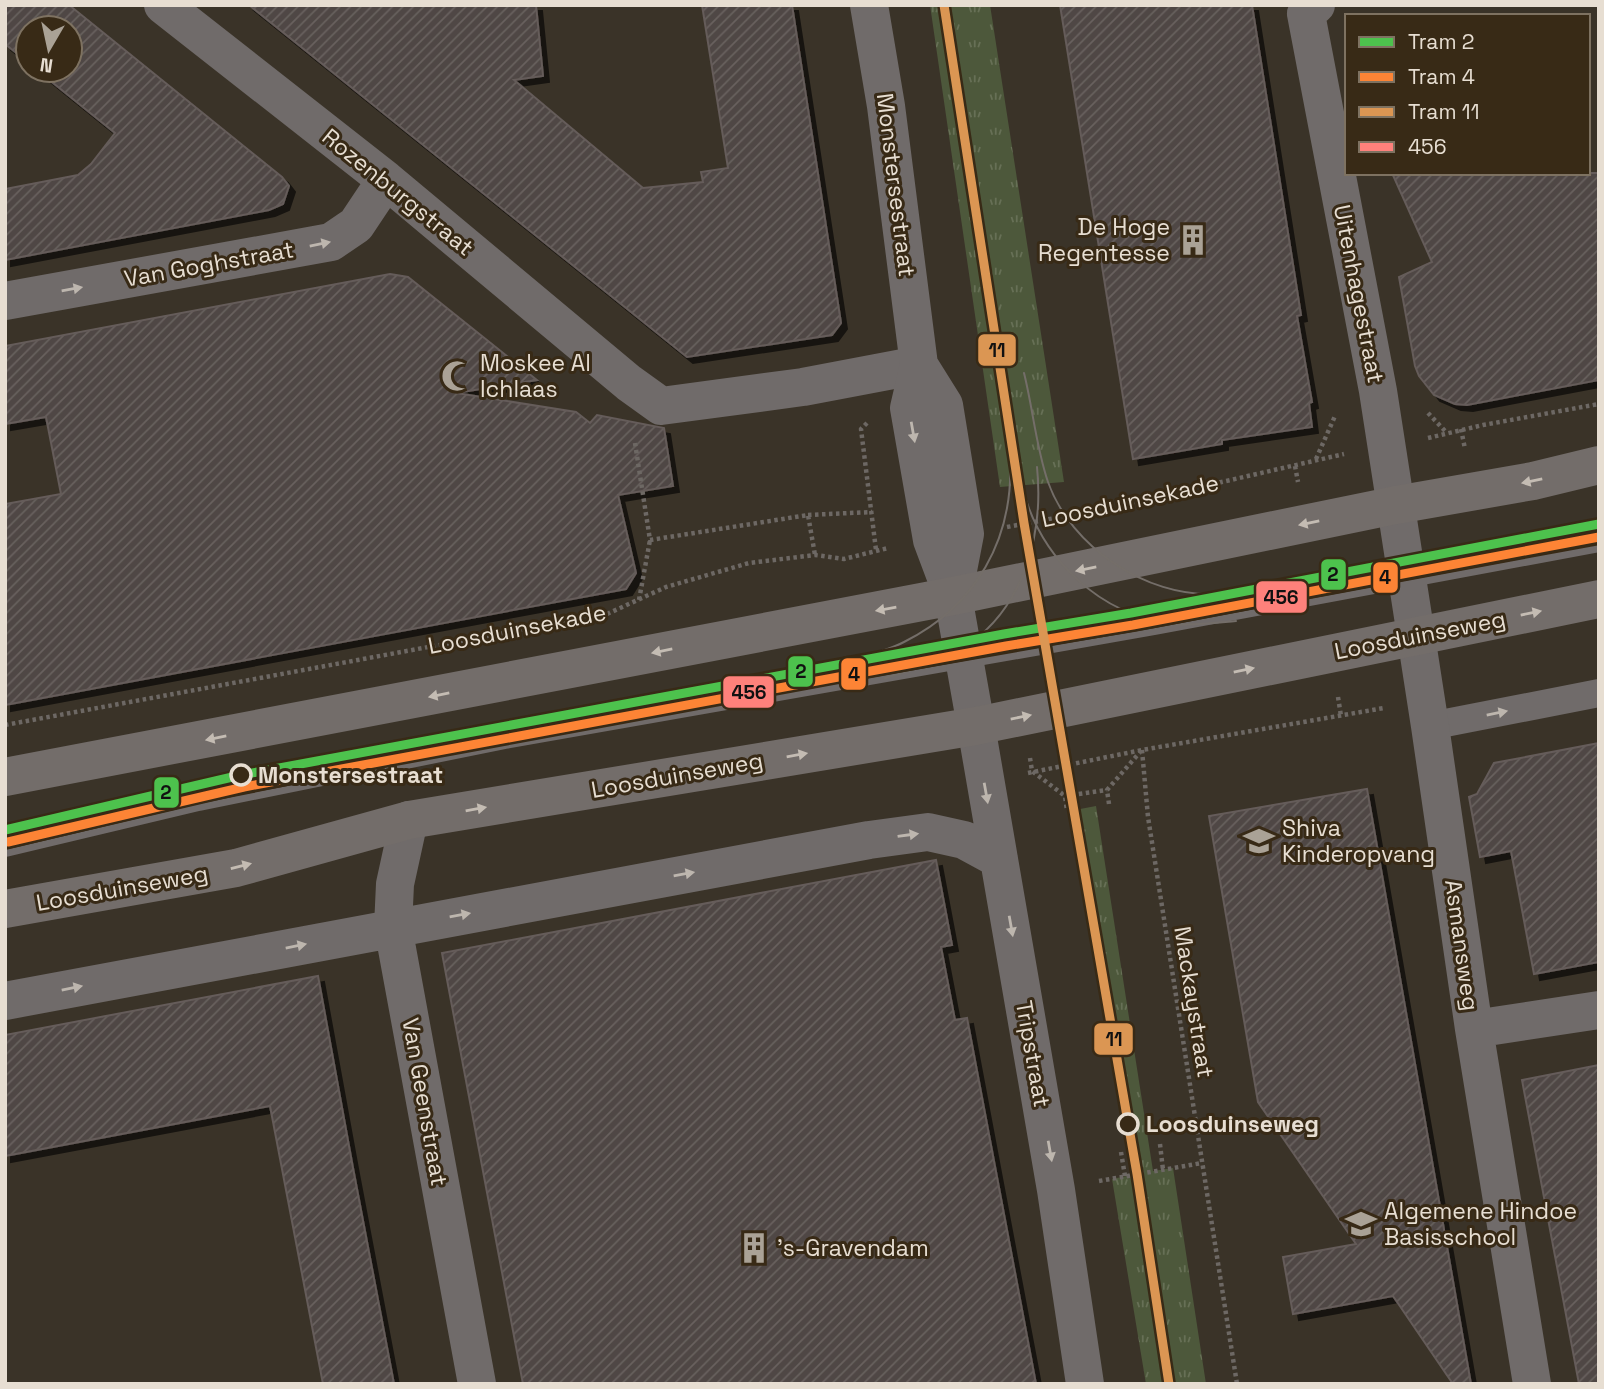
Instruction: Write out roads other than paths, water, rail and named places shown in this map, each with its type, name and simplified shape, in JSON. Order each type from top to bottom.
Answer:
[{"type":"main road","points":[[5,777],[953,596],[1396,505],[1534,481],[1599,465]]},
{"type":"main road","name":"Loosduinseweg","points":[[5,909],[236,867],[409,820],[976,726],[1599,599]]},
{"type":"street","name":"Rozenburgstraat","points":[[163,5],[386,180],[629,383],[661,405],[803,387],[919,365]]},
{"type":"street","name":"Monstersestraat","points":[[869,5],[886,106],[919,365],[944,405],[948,537],[953,596],[976,726]]},
{"type":"street","name":"Uitenhagestraat","points":[[1316,5],[1306,14],[1396,505]]},
{"type":"street","name":"Van Goghstraat","points":[[5,301],[331,242],[356,225],[386,180]]},
{"type":"street","name":"Asmansweg","points":[[1396,505],[1474,1029],[1532,1384]]},
{"type":"street","name":"Tripstraat","points":[[976,726],[1056,1189],[1085,1384]]},
{"type":"street","name":"Van Geenstraat","points":[[409,820],[395,884],[393,927],[477,1384]]},
{"type":"street","points":[[5,1001],[869,840],[928,832],[964,840],[999,859]]},
{"type":"street","points":[[1474,1029],[1599,1010]]},
{"type":"lane","points":[[5,843],[198,797],[504,736],[1599,538]]},
{"type":"lane","points":[[1430,726],[1599,693]]},
{"type":"tram line","name":"11","points":[[944,5],[1024,523],[1137,1174],[1169,1384]]},
{"type":"tram line","points":[[999,358],[1023,490],[1044,539],[1060,561],[1098,596],[1146,619],[1181,625],[1236,621]]},
{"type":"tram line","points":[[1024,373],[1048,482],[1059,506],[1093,547],[1114,564],[1163,587],[1189,593],[1215,594],[1247,590]]},
{"type":"tram line","points":[[828,667],[904,642],[929,627],[970,589],[986,567],[997,543],[1010,488],[1010,459]]},
{"type":"tram line","points":[[885,678],[951,655],[982,634],[1000,615],[1025,570],[1032,545],[1037,519],[1037,467]]},
{"type":"tram line","name":"2","points":[[5,830],[241,775],[1131,613],[1599,524]]},
{"type":"tram line","name":"4","points":[[8,842],[244,787],[1599,537]]},
{"type":"place","name":"De Hoge Regentesse","points":[[1193,240]]},
{"type":"place","name":"Moskee Al Ichlaas","points":[[457,376]]},
{"type":"place","name":"Monstersestraat","points":[[241,775]]},
{"type":"place","name":"Shiva Kinderopvang","points":[[1259,841]]},
{"type":"place","name":"Loosduinseweg","points":[[1128,1124]]},
{"type":"place","name":"Algemene Hindoe Basisschool","points":[[1361,1224]]},
{"type":"place","name":"'s-Gravendam","points":[[754,1248]]}]
